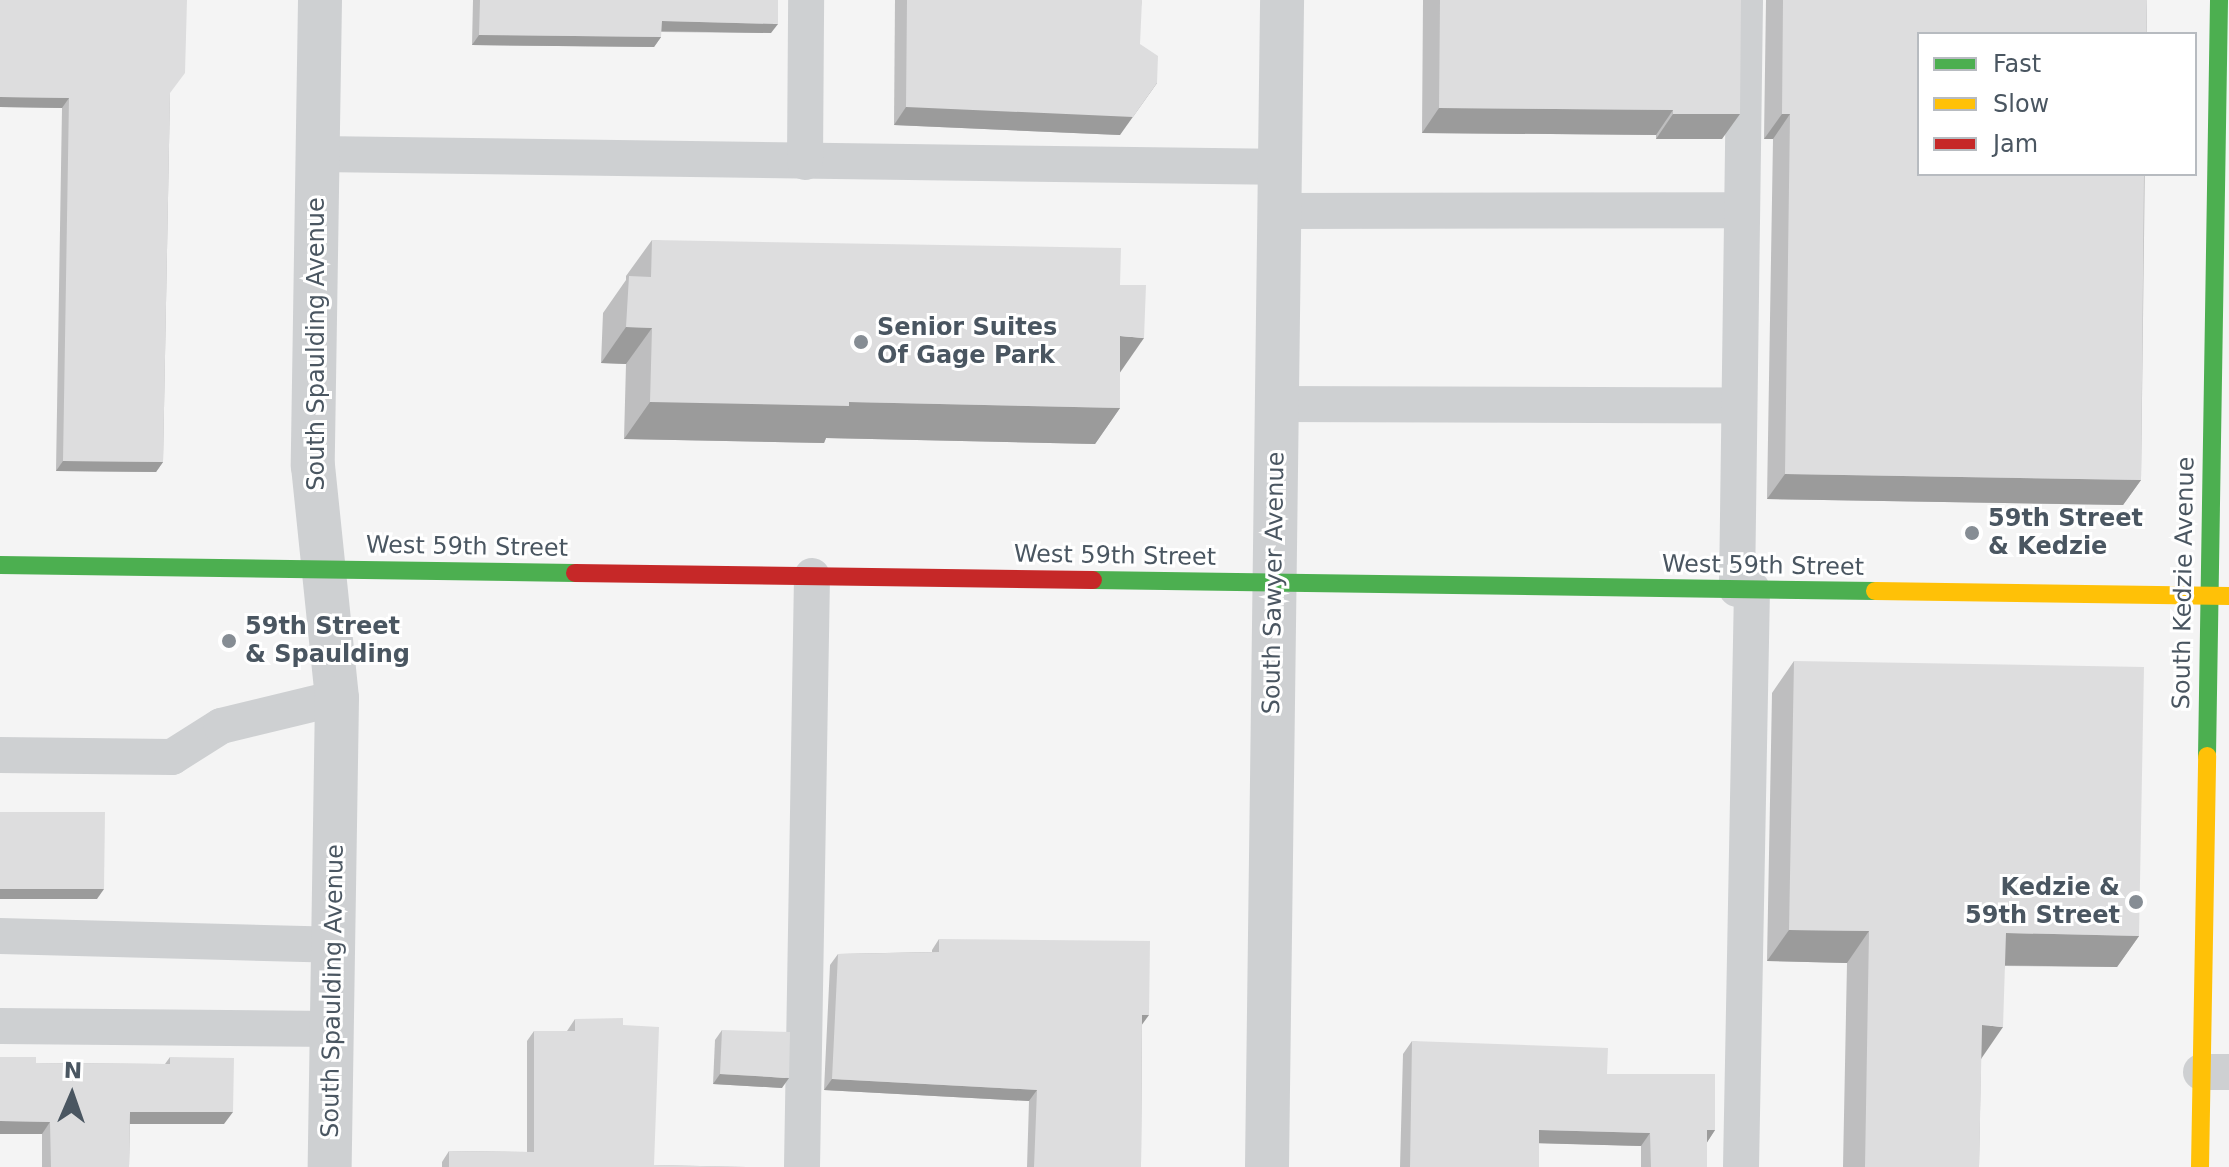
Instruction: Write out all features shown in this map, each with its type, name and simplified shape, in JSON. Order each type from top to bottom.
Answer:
[{"type":"street","name":"South Spaulding Avenue","points":[[320,0],[313,466],[337,698],[330,1167]]},
{"type":"street","name":"South Sawyer Avenue","points":[[1267,1167],[1282,0]]},
{"type":"street","name":"South Kedzie Avenue","points":[[2200,1167],[2215,1072],[2208,596],[2223,129],[2219,0]]},
{"type":"street","name":"West 59th Street","points":[[0,565],[2229,596]]},
{"type":"lane","points":[[805,162],[806,0]]},
{"type":"lane","points":[[1741,1167],[1744,589],[1739,406],[1745,0]]},
{"type":"lane","points":[[318,154],[1280,167]]},
{"type":"lane","points":[[1279,211],[1741,210]]},
{"type":"lane","points":[[1276,404],[1739,406]]},
{"type":"lane","points":[[802,1167],[812,576]]},
{"type":"lane","points":[[0,755],[172,757],[221,726],[337,698]]},
{"type":"lane","points":[[0,936],[334,945]]},
{"type":"lane","points":[[0,1026],[332,1029]]},
{"type":"building","points":[[0,0],[187,0],[185,73],[170,93],[163,462],[63,461],[69,98],[0,97]]},
{"type":"building","points":[[480,0],[778,0],[778,24],[662,21],[661,37],[479,35]]},
{"type":"building","points":[[907,0],[1142,0],[1140,44],[1158,56],[1157,83],[1133,117],[906,107]]},
{"type":"building","points":[[1440,0],[1741,0],[1740,114],[1673,114],[1673,110],[1439,108]]},
{"type":"building","points":[[1783,0],[2147,0],[2146,32],[1917,32],[1917,176],[2144,176],[2141,480],[1785,474],[1790,114],[1782,114]]},
{"type":"building","name":"Senior Suites Of Gage Park","points":[[652,240],[1121,248],[1120,285],[1146,285],[1144,338],[1120,336],[1120,408],[849,402],[849,406],[650,402],[652,328],[626,327],[629,276],[651,277]]},
{"type":"building","points":[[1794,661],[2144,667],[2139,936],[2006,933],[2003,1027],[1982,1025],[1979,1167],[1865,1167],[1869,931],[1789,930]]},
{"type":"building","points":[[0,812],[105,812],[104,889],[0,889]]},
{"type":"building","points":[[939,939],[1150,941],[1149,1015],[1142,1015],[1141,1167],[1034,1167],[1037,1090],[832,1079],[838,954],[939,952]]},
{"type":"building","points":[[623,1018],[623,1025],[659,1027],[654,1165],[746,1167],[449,1167],[449,1151],[534,1152],[534,1031],[575,1031],[575,1019]]},
{"type":"building","points":[[722,1030],[790,1032],[789,1078],[720,1074]]},
{"type":"building","points":[[1412,1041],[1608,1048],[1607,1074],[1715,1074],[1715,1130],[1707,1130],[1707,1167],[1651,1167],[1650,1133],[1539,1130],[1539,1167],[1410,1167]]},
{"type":"building","points":[[0,1057],[36,1057],[36,1063],[170,1064],[170,1057],[234,1058],[233,1112],[130,1112],[129,1167],[51,1167],[50,1122],[0,1121]]},
{"type":"traffic: fast","points":[[2207,756],[2219,0]]},
{"type":"traffic: fast","points":[[0,565],[575,573]]},
{"type":"traffic: fast","points":[[1093,580],[1875,591]]},
{"type":"traffic: slow","points":[[1875,591],[2229,596]]},
{"type":"traffic: slow","points":[[2200,1167],[2207,756]]},
{"type":"traffic: jam","points":[[575,573],[1093,580]]},
{"type":"place","name":"Senior Suites Of Gage Park","points":[[861,342]]},
{"type":"place","name":"59th Street & Kedzie","points":[[1972,533]]},
{"type":"place","name":"59th Street & Spaulding","points":[[229,641]]},
{"type":"place","name":"Kedzie & 59th Street","points":[[2136,902]]}]
